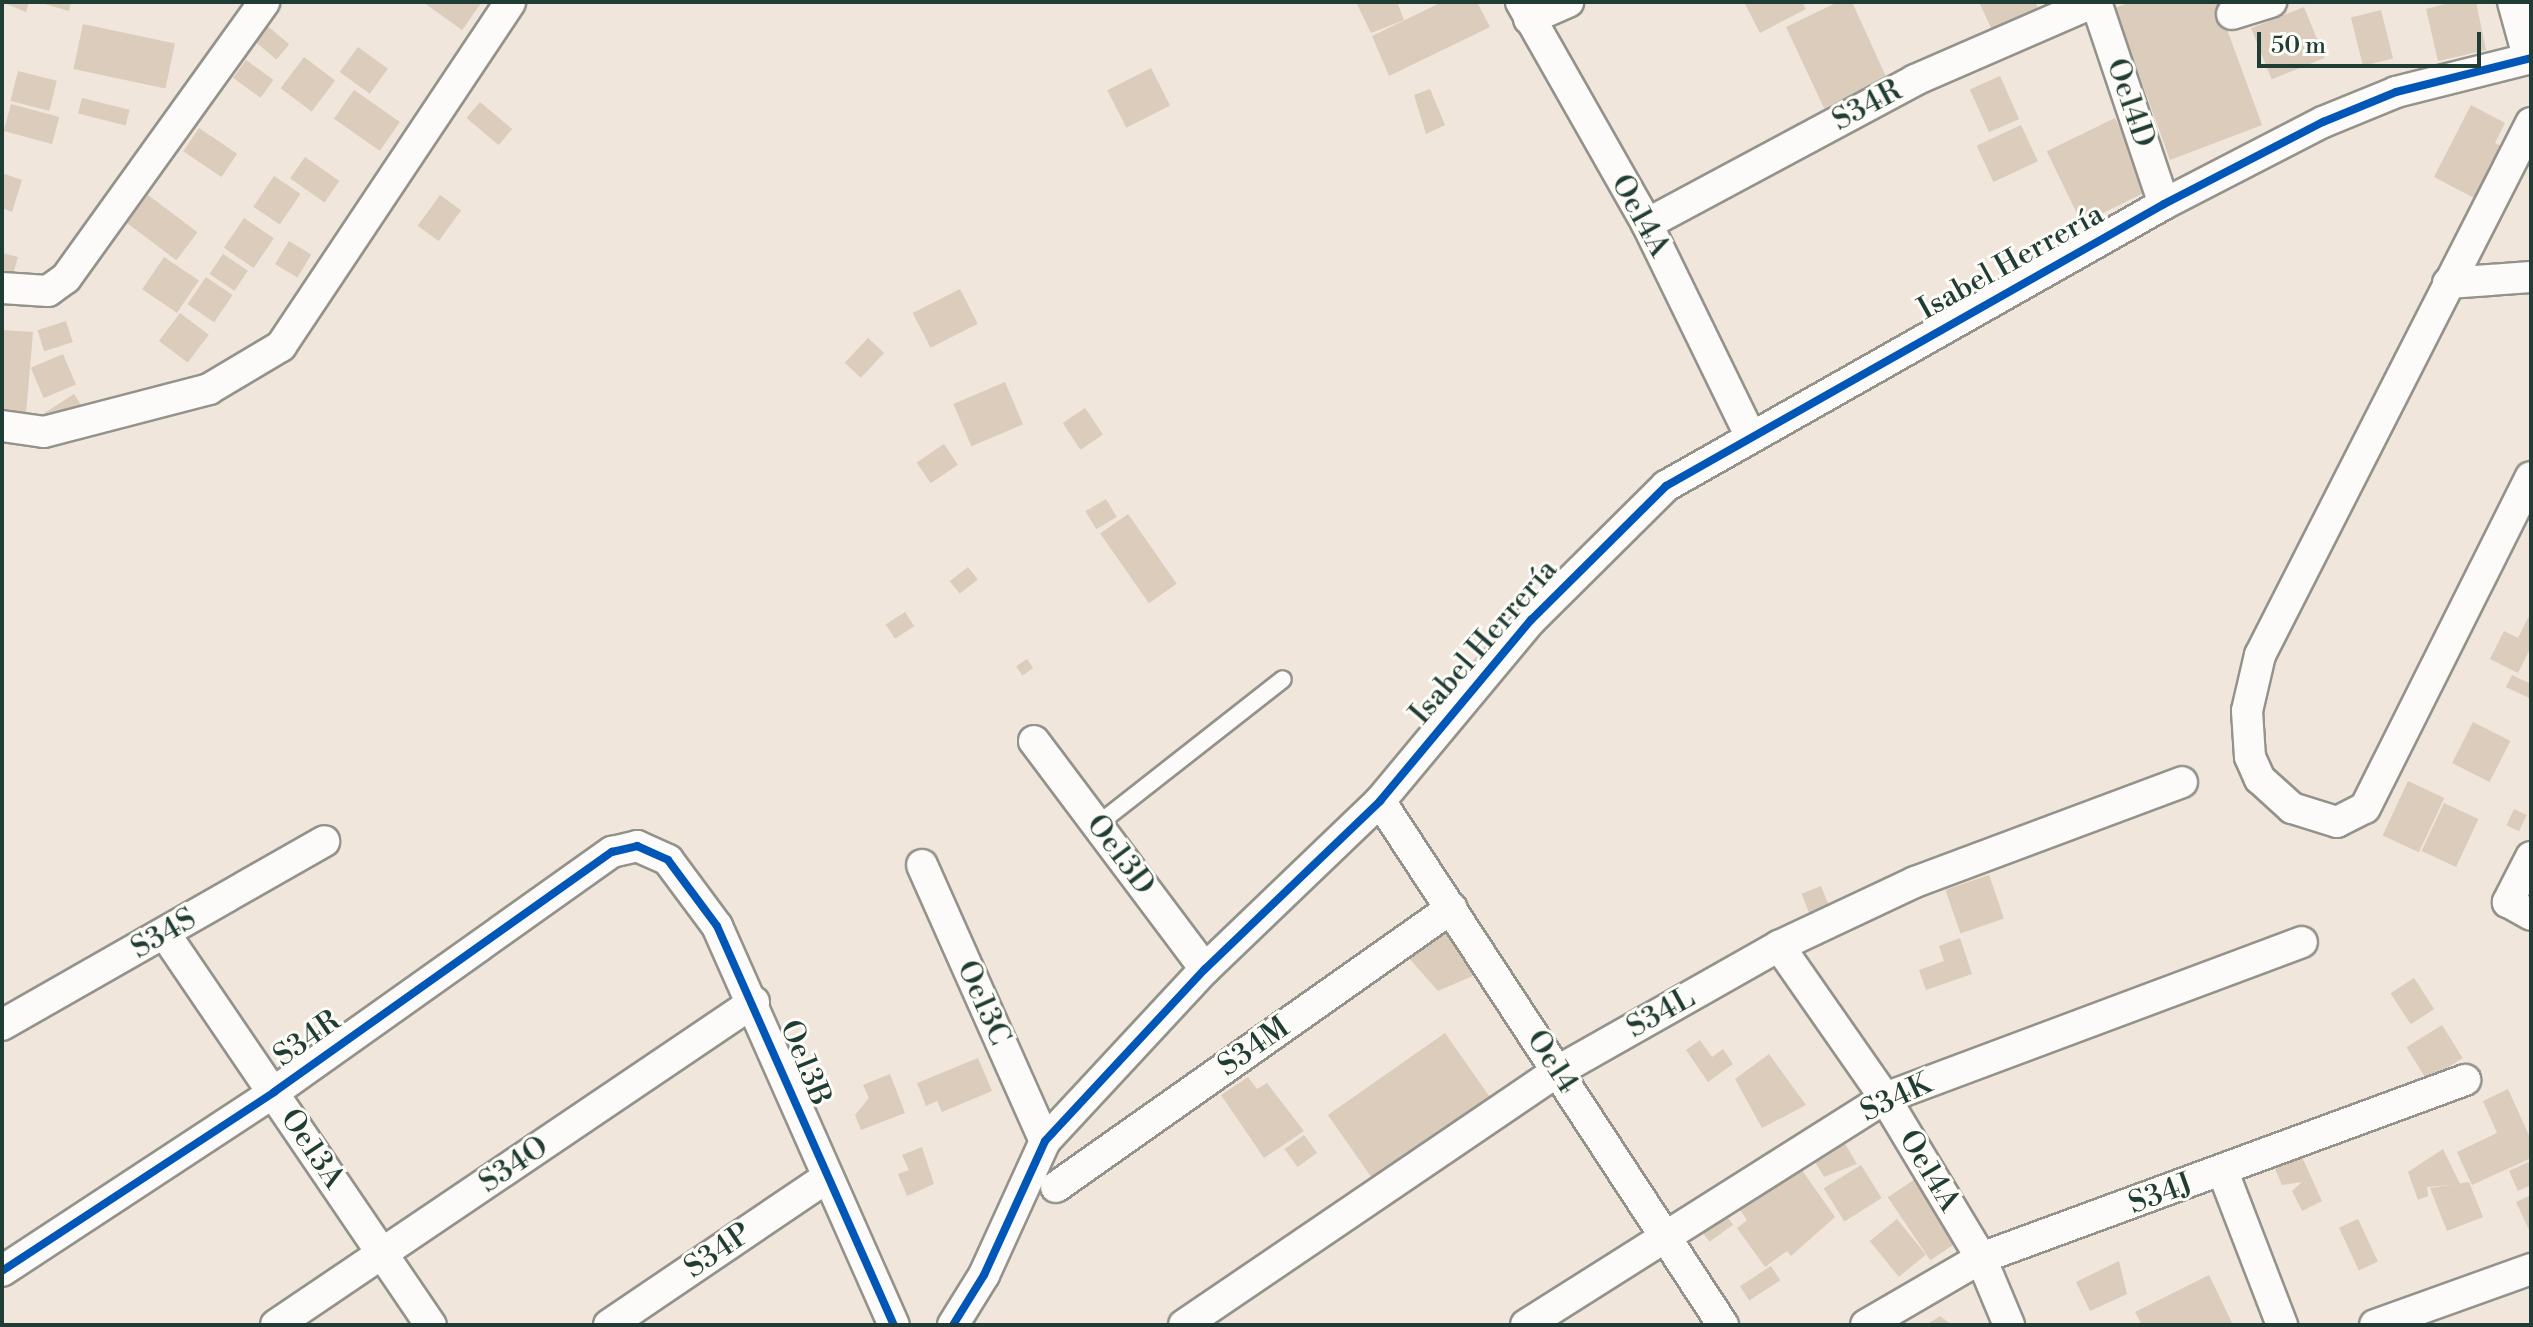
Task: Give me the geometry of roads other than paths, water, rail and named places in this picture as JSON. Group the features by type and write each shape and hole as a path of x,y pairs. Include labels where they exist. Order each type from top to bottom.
{"street":[{"path":"2,288 48,291 66,278 264,2"},
{"path":"2,426 44,432 209,389 281,346 510,2"},
{"path":"1525,10 1568,2"},
{"name":"Oe14D","path":"2095,2 2164,204"},
{"name":"S34R","path":"1647,224 1915,80 2095,2"},
{"path":"2232,14 2271,2"},
{"path":"2513,2 2530,57"},
{"name":"Oe14A","path":"1525,10 1647,224 1750,435"},
{"name":"Isabel Herrería","path":"953,1325 984,1275 1045,1141 1205,969 1380,801 1601,546 1666,486 1750,435 2164,204 2323,122 2396,92 2530,57"},
{"path":"2531,123 2260,655 2246,730 2250,757 2275,795 2312,819 2353,819 2365,808 2531,477"},
{"path":"2448,283 2531,277"},
{"name":"Oe13D","path":"1034,741 1205,969"},
{"name":"S34L","path":"1184,1325 1558,1071 1779,946 1915,882 2182,782"},
{"name":"Oe14","path":"1380,801 1723,1325"},
{"name":"S34S","path":"2,1025 324,841"},
{"name":"S34R","path":"2,1271 274,1092 612,852 637,846"},
{"name":"Oe13B","path":"637,846 668,860 709,915 754,1002 826,1178 894,1325"},
{"path":"2531,857 2508,902 2531,915"},
{"name":"Oe13C","path":"922,865 1045,1141"},
{"name":"S34M","path":"1056,1187 1451,908"},
{"name":"Oe13A","path":"165,934 431,1325"},
{"name":"S34K","path":"1526,1325 1664,1234 1885,1098 2302,942"},
{"name":"Oe14A","path":"1779,946 1885,1098 1981,1258 2009,1325"},
{"name":"S34O","path":"276,1325 754,1002"},
{"name":"S34J","path":"1866,1325 1981,1258 2223,1172 2465,1080"},
{"path":"2223,1172 2282,1325"},
{"name":"S34P","path":"609,1325 826,1178"},
{"path":"2375,1325 2531,1269"}],"lane":[{"path":"1097,825 1283,679"}]}
